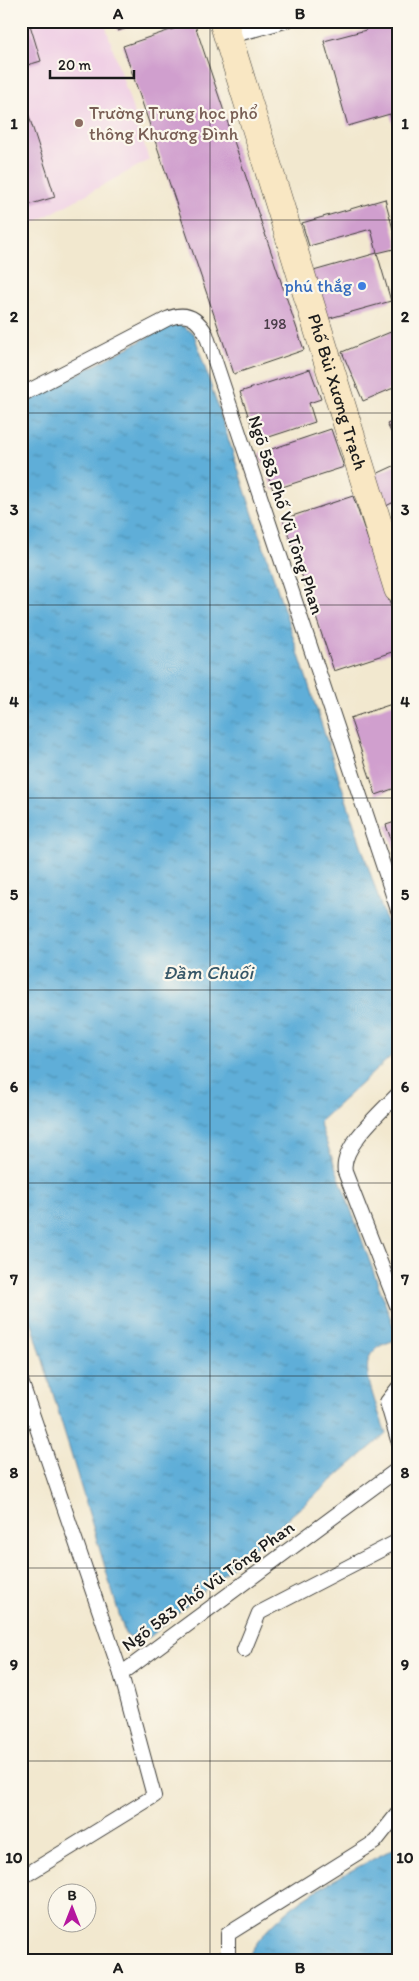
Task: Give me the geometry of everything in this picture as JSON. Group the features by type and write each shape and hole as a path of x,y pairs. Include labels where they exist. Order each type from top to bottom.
{"street":[{"name":"Phố Bùi Xương Trạch","path":"225,29 398,589"}],"lane":[{"path":"225,29 285,21"},
{"name":"Ngõ 583 Phố Vũ Tông Phan","path":"21,396 167,319 184,314 198,321 206,334 398,910"},
{"path":"398,1094 351,1147 346,1156 344,1168 398,1308"},
{"name":"Ngõ 583 Phố Vũ Tông Phan","path":"21,1381 121,1674 398,1468"},
{"path":"398,1388 387,1402 387,1407 398,1440"},
{"path":"244,1650 259,1613 398,1541"},
{"path":"21,1878 154,1796 121,1674"},
{"path":"228,1960 228,1934 375,1842 398,1813"}],"shaded area":[{"name":"Trường Trung học phổ thông Khương Đình","path":"21,21 104,21 149,160 21,230"}],"water":[{"name":"Đầm Chuối","path":"173,324 183,326 194,334 398,958 398,1050 319,1122 398,1339 374,1351 369,1358 368,1365 370,1385 386,1434 150,1637 138,1640 125,1634 21,1287 21,404"},
{"path":"398,1846 398,1960 246,1960 259,1940 293,1906 334,1880"}],"building":[{"path":"21,21 41,21 30,25 41,61 21,67"},
{"path":"115,21 145,21 145,22 118,31"},
{"path":"227,21 274,21 232,35"},
{"path":"364,21 390,21 398,50 398,139 390,114 348,126 324,41 366,30"},
{"path":"194,22 304,350 234,374 123,46"},
{"path":"27,110 55,197 21,207 21,112"},
{"path":"385,199 398,248 377,253 371,229 309,246 302,223"},
{"path":"377,253 391,301 323,320 310,272"},
{"path":"398,329 398,386 363,401 342,352"},
{"path":"310,369 321,399 309,403 315,422 257,441 240,392"},
{"path":"398,419 398,446 387,424"},
{"path":"331,429 344,467 273,490 260,453"},
{"path":"398,464 398,505 396,501 386,506 372,476"},
{"path":"353,496 398,627 398,650 334,671 283,519"},
{"path":"398,519 398,530 393,521"},
{"path":"398,702 398,787 376,795 350,718"},
{"path":"398,821 398,847 394,848 386,825"}],"place":[{"name":"Trường Trung học phổ thông Khương Đình","path":"79,123"},
{"name":"phú thắg","path":"362,286"}]}
